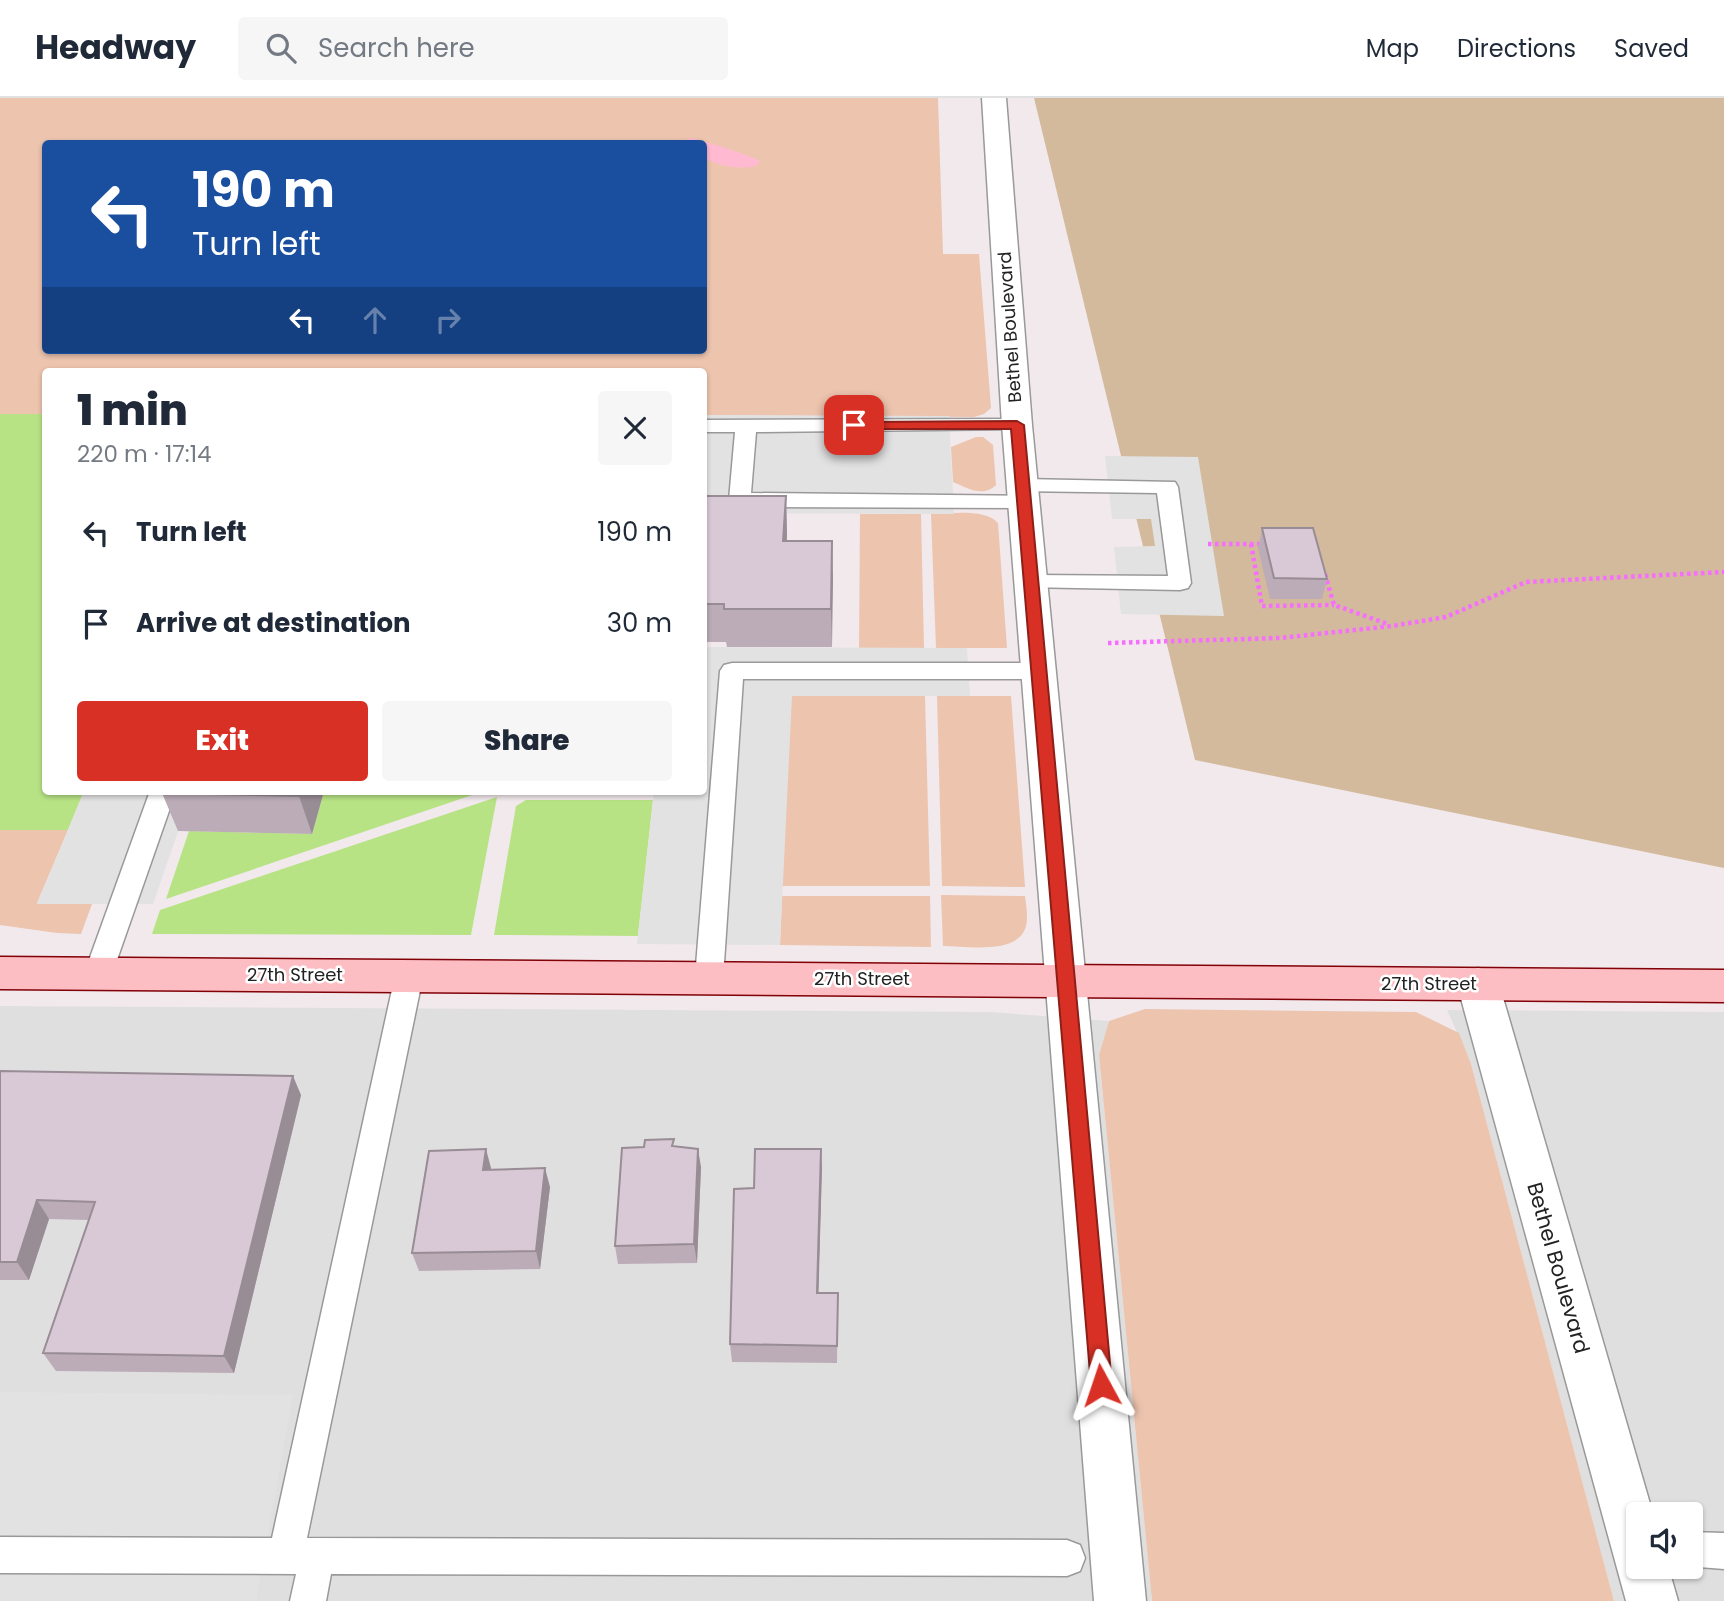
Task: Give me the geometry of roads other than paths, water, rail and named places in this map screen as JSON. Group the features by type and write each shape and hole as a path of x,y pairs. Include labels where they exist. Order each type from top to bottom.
{"street":[{"name":"Bethel Boulevard","path":"994,98 1017,425 1120,1601"},
{"name":"27th Street","path":"0,973 1724,986"},
{"name":"Bethel Boulevard","path":"1479,984 1626,1507"},
{"path":"1646,1579 1652,1601"}],"lane":[{"path":"746,425 740,500 1024,494 1167,487 1180,583 1032,582"},
{"path":"707,426 1017,425"},
{"path":"709,978 732,671 1039,671"},
{"path":"98,974 162,795"},
{"path":"308,1601 302,1556 409,976"},
{"path":"1703,1550 1724,1551"},
{"path":"0,1555 1067,1558"}]}
